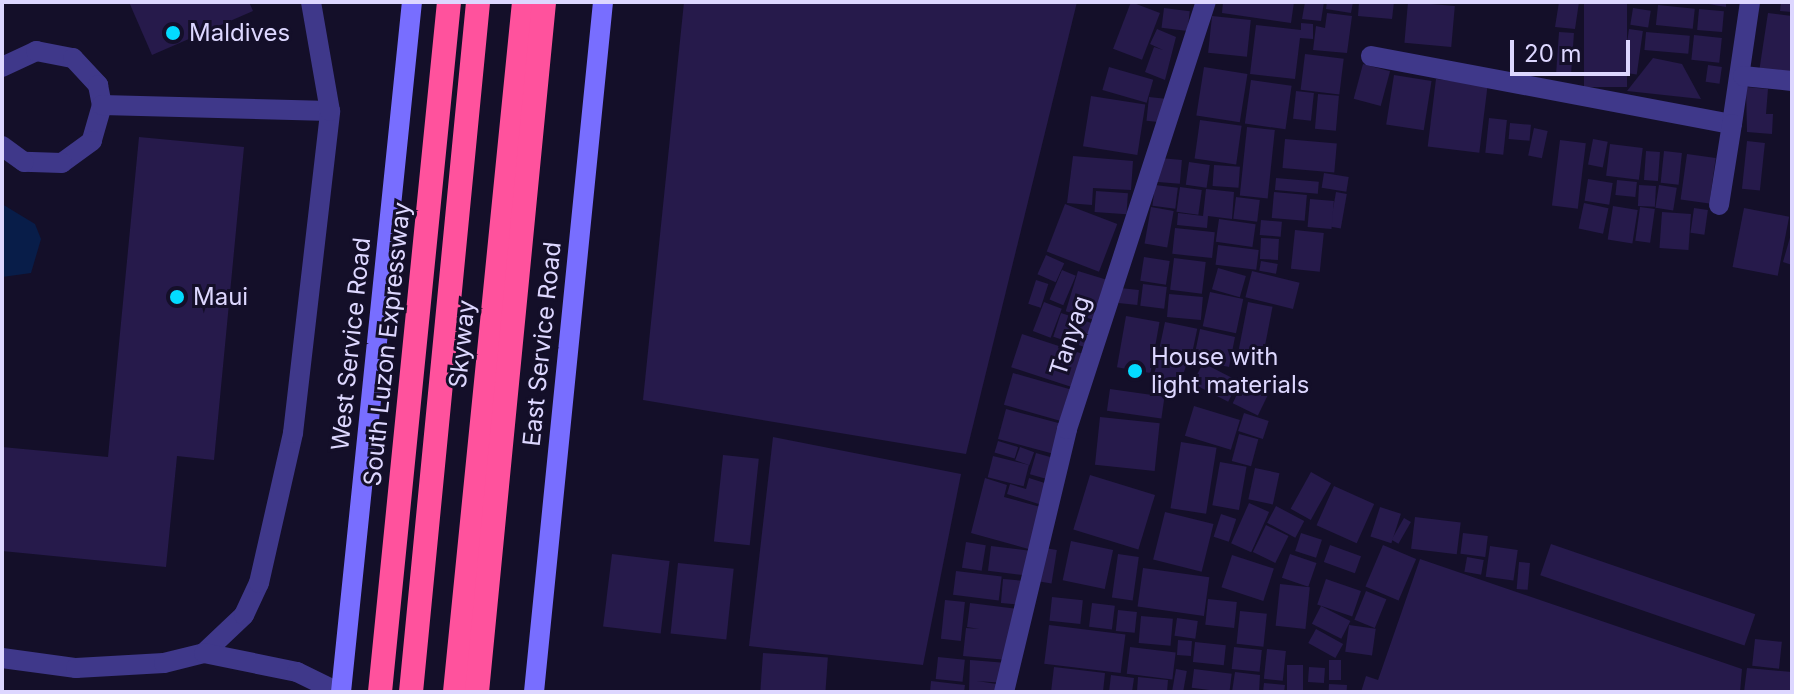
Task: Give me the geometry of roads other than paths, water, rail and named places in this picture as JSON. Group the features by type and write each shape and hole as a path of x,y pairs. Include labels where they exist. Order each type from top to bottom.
{"highway":[{"name":"South Luzon Expressway","path":"380,692 449,2"},
{"name":"Skyway","path":"411,692 478,2"},
{"name":"Skyway","path":"455,692 524,2"},
{"path":"477,692 544,2"}],"main road":[{"name":"West Service Road","path":"340,692 412,2"},
{"name":"East Service Road","path":"534,692 603,2"}],"street":[{"path":"204,653 244,615 259,583 293,433 330,111 311,2"},
{"name":"Tanyag","path":"1004,692 1067,429 1206,2"},
{"path":"1719,205 1743,76 1750,2"},
{"path":"2,67 36,51 73,58 98,85 102,105 92,141 62,163 24,162 2,146"},
{"path":"1371,56 1732,124"},
{"path":"1743,76 1792,81"},
{"path":"102,105 330,111"},
{"path":"2,658 76,668 164,663 204,653 297,672 340,692"}],"water":[{"path":"2,204 35,224 41,239 31,273 2,277"}],"place":[{"name":"Maldives","path":"173,33"},
{"name":"Maui","path":"177,297"},
{"name":"House with light materials","path":"1135,371"}]}
